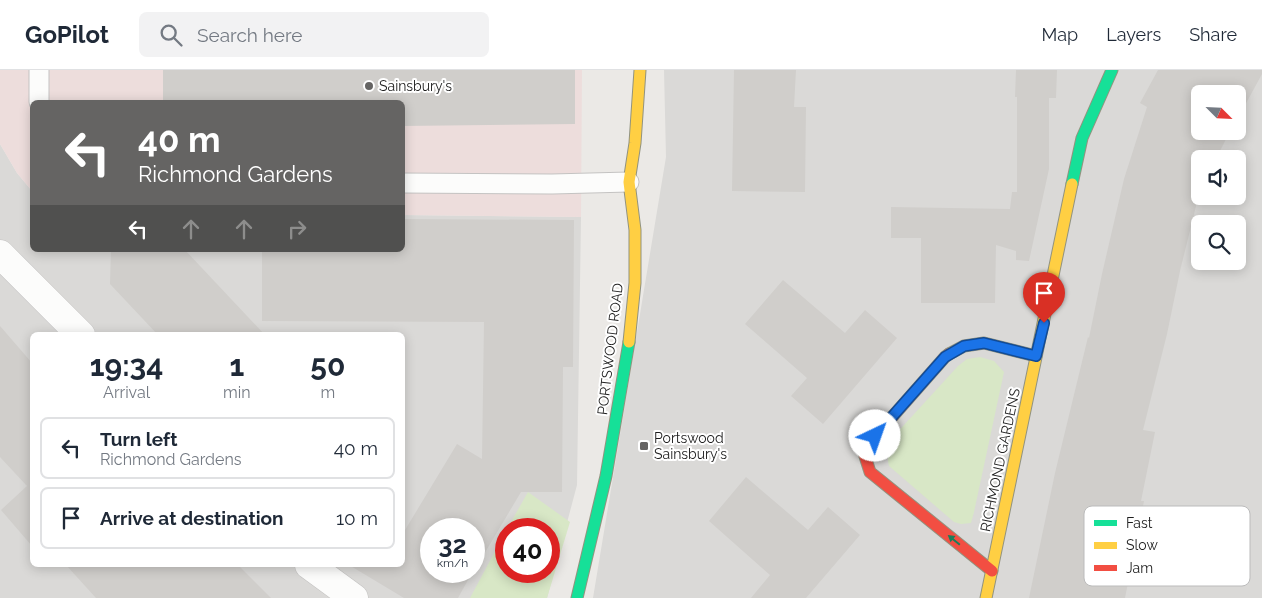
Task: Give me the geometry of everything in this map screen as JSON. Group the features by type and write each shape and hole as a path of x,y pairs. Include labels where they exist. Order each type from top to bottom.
{"street":[{"name":"PORTSWOOD ROAD","path":"577,598 606,476 630,333 635,283 635,230 629,182 635,143 640,70"},
{"name":"RICHMOND GARDENS","path":"986,598 1082,138 1112,70"},
{"path":"0,254 78,332"},
{"path":"992,571 870,472 863,450 945,357 964,346 984,343 1036,356"},
{"path":"312,567 354,598"}],"lane":[{"path":"39,70 39,100"},
{"path":"405,183 552,184 629,182"}],"shaded area":[{"path":"0,70 582,70 581,217 405,215 405,100 30,100 30,189 17,173 0,144"},
{"path":"664,70 1262,70 1262,598 593,598 666,157"},
{"path":"0,144 17,173 30,189 30,252 405,252 405,215 581,217 577,485 560,549 560,518 495,518 495,583 551,583 547,598 0,598"}],"green space":[{"path":"980,357 994,361 1004,372 971,523 961,524 954,522 889,466 888,455 893,437 958,366 967,359"},
{"path":"528,492 570,522 560,555 560,518 513,518"},
{"path":"495,551 495,583 552,583 547,598 470,598 478,583 485,583 485,570"}],"building":[{"name":"Sainsbury's","path":"163,70 575,70 575,124 405,126 405,100 163,100"},
{"path":"734,70 796,70 794,107 806,107 805,192 732,191"},
{"path":"1016,70 1057,70 1056,98 1049,98 1049,169 1029,261 1016,260 1016,251 996,245 995,303 921,303 921,238 891,238 891,207 1010,209 1012,192 1017,192"},
{"path":"1158,70 1262,70 1262,74 1246,103 1246,85 1191,85 1191,140 1226,140 1220,150 1191,150 1191,205 1196,205 1194,215 1191,215 1191,226 1167,334 1143,430 1155,432 1141,501 1144,501 1143,506 1084,506 1084,586 1127,586 1125,598 1029,598 1055,473 1089,338 1124,179 1147,107 1140,103"},
{"path":"405,219 574,220 573,367 563,367 562,492 521,492 506,518 495,518 495,536 485,553 485,518 420,518 420,583 466,583 458,598 404,598 352,567 405,567 405,530 457,444 482,459 484,322 262,321 262,252 405,252"},
{"path":"111,252 187,252 262,332 155,332 110,284"},
{"path":"783,280 845,333 865,310 897,338 823,424 791,396 807,378 745,324"},
{"path":"0,326 30,361 30,544 1,510 27,486 0,457"},
{"path":"746,477 808,530 828,507 860,535 806,598 751,598 770,575 709,521"},
{"path":"68,567 240,567 271,598 96,598"}],"traffic: fast":[{"path":"1072,184 1082,138 1112,70"},
{"path":"577,598 606,476 629,342"}],"traffic: slow":[{"path":"629,342 635,283 635,230 629,182 635,143 640,70"},
{"path":"986,598 1072,184"},
{"path":"949,354 964,346 984,343 1036,356"}],"traffic: jam":[{"path":"949,354 863,450 870,472 992,571"}],"place":[{"name":"Sainsbury's","path":"369,86"},
{"name":"Portswood Sainsbury's","path":"644,446"}],"route":[{"path":"875,436 945,357 964,346 984,343 1036,356 1044,323"}]}
